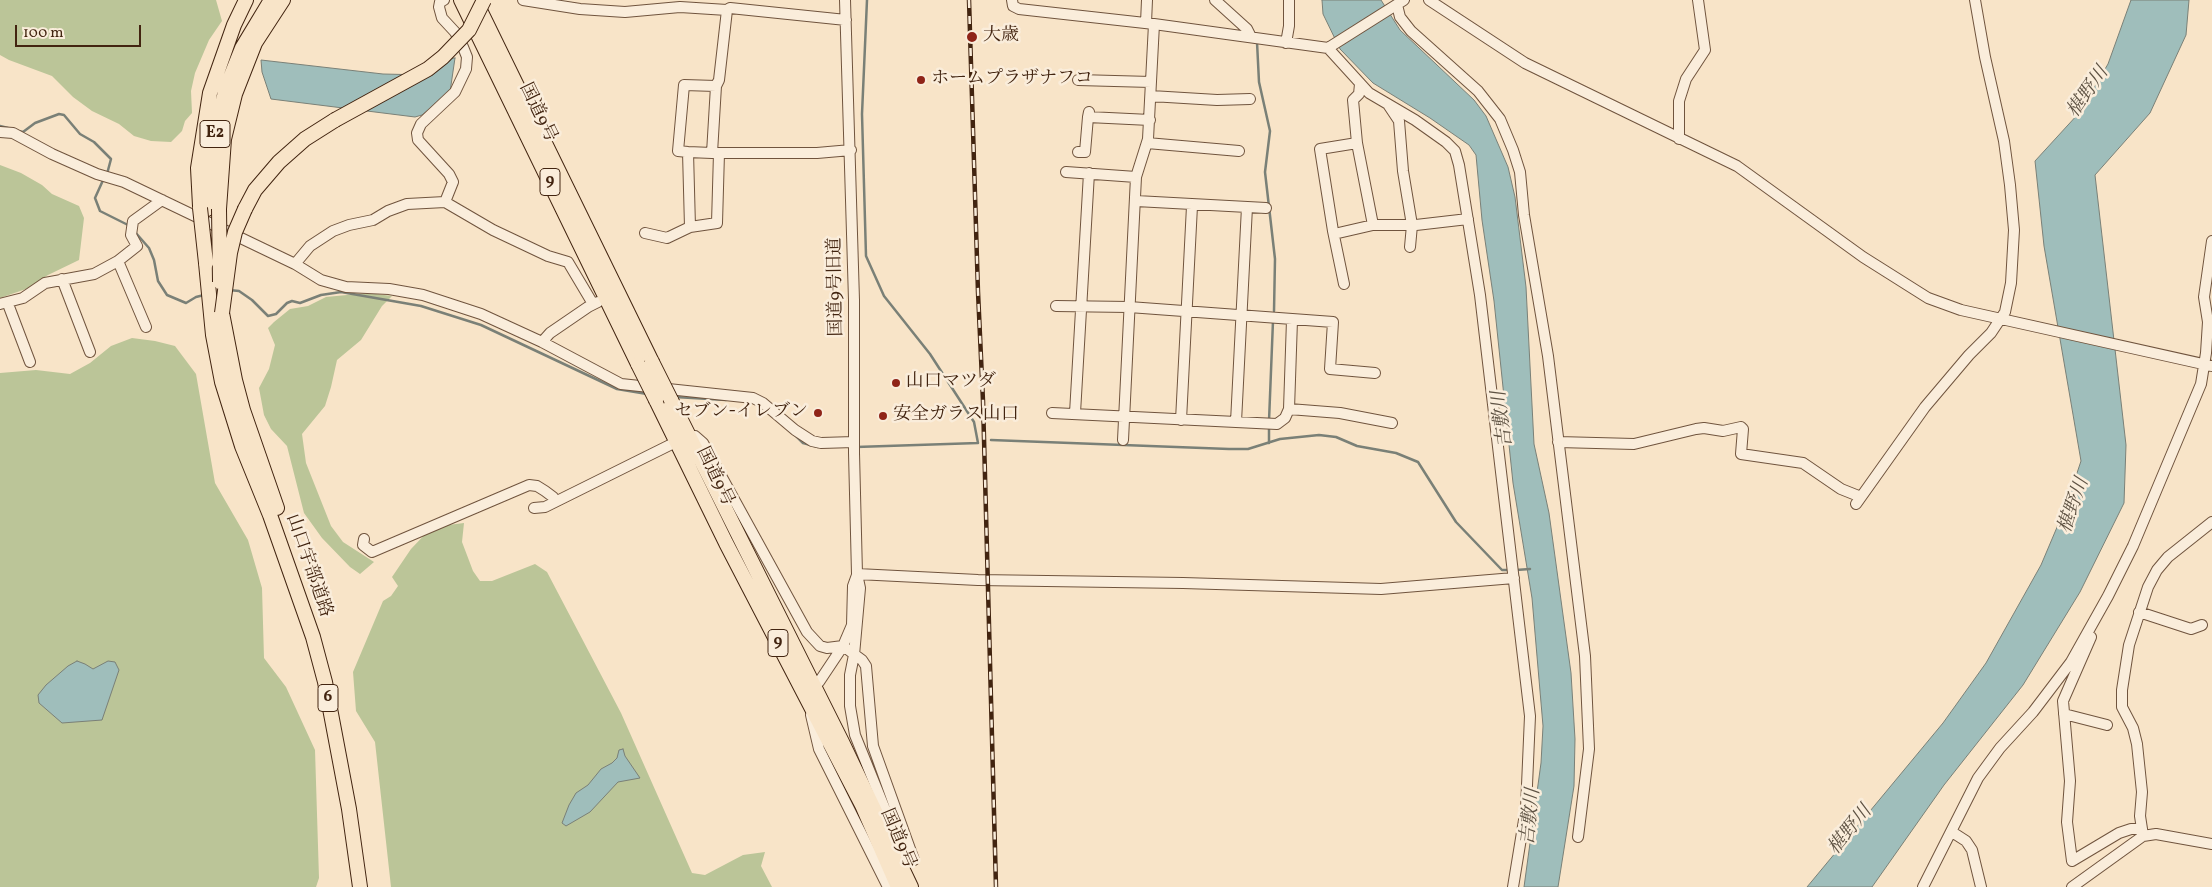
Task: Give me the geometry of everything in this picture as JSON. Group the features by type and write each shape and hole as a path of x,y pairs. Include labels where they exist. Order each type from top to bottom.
{"highway":[{"path":"208,209 198,168 201,141 210,93 234,25 246,0"},
{"name":"E2","path":"206,263 214,138 226,88 241,63 271,0"},
{"name":"E2","path":"252,40 283,0"},
{"name":"国道9号","path":"461,0 606,299 645,363 671,400 682,439 766,621 862,805 898,887"},
{"name":"国道9号","path":"476,0 645,363 656,400 682,439 842,742 908,881"},
{"path":"216,314 235,232 255,190 279,162 305,139 335,120 428,69 443,57 469,30 484,0"},
{"name":"E2","path":"208,209 218,261 216,314"},
{"name":"山口宇部道路","path":"206,263 216,314 243,410 310,604 326,660 352,791 365,887"},
{"name":"山口宇部道路","path":"216,314 217,358 233,419 277,533 313,637 325,682 349,809 360,887"}],"street":[{"path":"444,0 440,2 439,7 442,18 455,32 463,47 467,57 466,69 455,92 421,124 417,133 418,140 453,182 446,202"},
{"name":"国道9号旧道","path":"845,0 851,150 857,574 860,588 849,692 855,735 893,829 908,881"},
{"path":"1012,0 1013,6 1019,9 1150,24 1286,43 1331,46 1400,2"},
{"path":"1123,440 1136,177 1147,143 1150,120 1150,24 1146,0"},
{"path":"1216,0 1247,29 1251,37"},
{"path":"1286,43 1290,26 1288,0"},
{"path":"1429,0 1525,64 1679,140 1737,166 1863,257 1928,298 1945,306 2208,365"},
{"path":"1679,140 1678,101 1686,78 1705,50 1698,0"},
{"path":"1558,442 1634,444 1696,428 1723,431 1741,427 1743,429 1742,454 1803,463 1858,500 1925,407 2006,320 2011,283 2014,230 2004,141 1985,57 1975,0"},
{"path":"530,1 580,9 625,12 680,8 727,10 730,8 846,20"},
{"path":"1400,2 1400,17 1411,31 1478,92 1500,119 1520,172 1524,215 1548,356 1584,656 1589,750 1578,837"},
{"path":"646,233 667,238 690,227 716,222 716,86 720,80 727,10"},
{"path":"1331,46 1369,93 1436,134 1455,151 1459,165 1480,295 1530,716 1526,808 1513,887"},
{"path":"1078,80 1151,82"},
{"path":"1360,84 1359,94 1354,100 1357,143 1373,225"},
{"path":"716,86 684,85 678,151 817,153 851,150"},
{"path":"1150,96 1217,100 1250,99"},
{"path":"1387,104 1399,121 1403,172 1412,225 1410,247"},
{"path":"1085,152 1088,115 1150,120"},
{"path":"0,132 13,134 97,174 124,182 295,264 320,280 346,287 389,289 423,295 481,314 542,342 621,384 753,398 764,403 795,430 812,441 821,443 854,442"},
{"path":"1147,143 1239,151"},
{"path":"1344,284 1320,148 1357,143"},
{"path":"688,152 690,227"},
{"path":"1066,172 1136,177"},
{"path":"1075,413 1088,173"},
{"path":"30,362 4,304 23,298 46,283 94,274 118,261 137,246 132,235 133,222 162,200"},
{"path":"1136,201 1192,206 1266,208"},
{"path":"295,264 310,246 333,231 349,225 374,220 388,211 407,204 446,202 493,230 548,256 568,262 593,304"},
{"path":"1181,420 1192,206"},
{"path":"1236,422 1247,208"},
{"path":"1334,234 1373,225 1412,225 1468,219"},
{"path":"1923,887 1978,778 2000,748 2033,712 2071,662 2133,546 2208,365 2208,322 2204,297 2212,241"},
{"path":"118,261 146,327"},
{"path":"62,279 90,352"},
{"path":"542,342 550,334 593,304 606,299"},
{"path":"1056,306 1129,307 1333,322 1330,369 1375,373"},
{"path":"1052,413 1277,424 1285,418 1289,409 1292,320"},
{"path":"1289,409 1340,413 1392,423"},
{"path":"534,508 545,507 682,439 695,436 703,443 812,640 827,648 843,646 862,660 866,666 874,746 914,860"},
{"path":"364,539 363,545 372,552 529,485 537,486 556,501"},
{"path":"2142,832 2140,816 2142,792 2137,744 2134,728 2122,707 2122,690 2129,645 2148,587 2157,570 2168,557 2212,522"},
{"path":"857,574 978,580 1183,583 1381,589 1514,577"},
{"name":"国道9号旧道","path":"819,682 843,646 852,625 853,586 857,574"},
{"path":"2101,608 2080,663 2065,692 2063,701 2070,781 2067,822 2072,861 2119,833 2131,829 2212,844"},
{"path":"2140,612 2191,629 2202,625"},
{"path":"2064,714 2107,725"},
{"path":"811,715 819,749 888,887"},
{"path":"1952,832 1966,841 1972,850 1981,887"},
{"path":"2072,887 2142,832"}],"green space":[{"path":"0,0 216,0 222,21 209,40 195,73 191,91 192,113 185,121 182,131 171,142 151,141 134,136 119,124 92,111 73,97 52,76 0,55"},
{"path":"0,165 21,173 42,185 52,194 79,206 84,218 79,260 48,275 26,289 0,298"},
{"path":"368,293 392,296 382,306 361,340 337,360 325,406 302,434 306,463 331,526 343,542 374,562 360,574 350,567 322,538 304,513 287,446 271,429 264,415 259,388 269,369 275,345 268,328 274,322 290,309 308,306 326,297"},
{"path":"132,338 175,346 196,374 215,483 248,540 262,588 264,658 286,687 315,750 319,878 316,887 0,887 0,373 36,370 70,374 90,363 111,346"},
{"path":"464,523 462,542 473,571 480,581 492,581 535,564 547,572 621,713 692,873 705,875 743,855 765,852 761,866 772,887 391,887 375,742 356,711 353,672 383,601 391,596 398,586 392,577 411,549 432,527"}],"water":[{"path":"1322,0 1381,0 1400,30 1474,100 1486,116 1508,167 1515,197 1526,287 1534,444 1549,513 1571,673 1575,739 1574,786 1558,887 1524,887 1541,763 1543,726 1532,598 1513,483 1494,301 1482,220 1476,155 1469,145 1430,118 1373,83 1340,49 1323,14"},
{"name":"椹野川","path":"2131,0 2189,0 2186,35 2150,113 2095,175 2126,445 2124,503 2080,592 2023,685 1944,785 1872,887 1807,887 1943,723 1986,663 2041,565 2066,506 2081,461 2044,246 2035,161 2079,113 2108,64"},
{"path":"455,58 450,92 422,115 415,117 271,99 262,72 261,60 383,74 425,75 446,59"},
{"path":"77,661 93,669 108,661 115,662 119,670 102,720 62,723 39,703 38,695 46,685 68,666"},
{"path":"623,749 625,756 640,778 618,782 590,812 566,826 562,823 576,793 588,785 601,769 612,763 617,758 619,750"}],"waterway":[{"path":"856,447 978,443 974,422 930,354 884,296 866,256 862,114 867,0"},
{"path":"1257,42 1259,82 1270,131 1265,172 1275,259 1274,311"},
{"path":"18,131 23,132 35,123 59,114 64,115 80,134 94,142 111,159 107,174"},
{"path":"0,126 8,128"},
{"path":"104,178 95,198 100,211 130,226"},
{"path":"135,232 149,248 154,260 158,281 167,295 186,303 204,295"},
{"path":"229,290 239,291 252,300 268,316 276,314 287,303 292,301 300,303 321,295 341,292 421,306 481,325 617,389 647,394"},
{"path":"1269,421 1273,321"},
{"path":"675,397 726,400"},
{"path":"1269,428 1269,443"},
{"path":"795,435 803,443 818,447"},
{"path":"991,440 1248,449 1280,439 1319,435 1336,437 1357,446 1396,453 1418,462 1456,522 1502,570 1510,570"},
{"path":"1516,570 1530,569"}],"railway":[{"path":"969,0 983,401 996,887"}],"place":[{"name":"大歳","path":"972,37"},
{"name":"ホームプラザナフコ","path":"921,80"},
{"name":"山口マツダ","path":"896,383"},
{"name":"セブン-イレブン","path":"818,413"},
{"name":"安全ガラス山口","path":"883,416"}],"water label":[{"name":"吉敷川","path":"1504,419"},
{"name":"吉敷川","path":"1532,817"}]}
